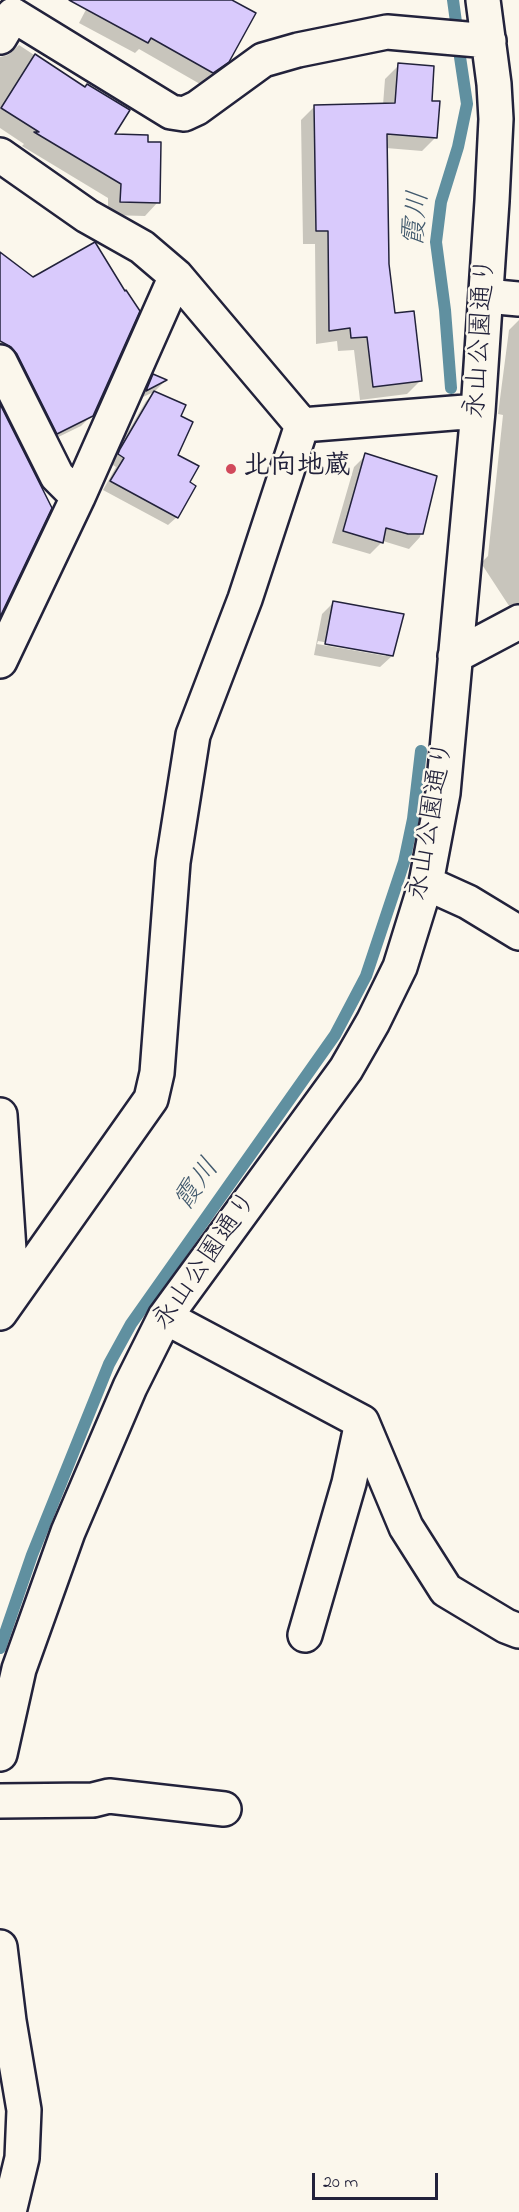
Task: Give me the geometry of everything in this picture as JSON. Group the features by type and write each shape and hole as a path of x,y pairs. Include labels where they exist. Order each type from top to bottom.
{"street":[{"name":"永山公園通り","path":"0,1754 19,1669 68,1532 130,1387 165,1317 346,1069 373,1022 399,967 426,883 443,793 478,411 496,131 507,87 489,40 493,1"},
{"path":"0,37 13,15 171,112 184,114 197,108 263,60 298,50 387,32 489,40"},
{"path":"0,155 87,216 142,246 176,276 302,425"},
{"path":"0,661 78,498 176,276"},
{"path":"486,296 519,298"},
{"path":"0,362 57,476 78,498"},
{"path":"302,425 478,411"},
{"path":"6,1304 151,1099 157,1073 173,862 193,735 245,599 302,425"},
{"path":"455,656 519,622"},
{"path":"426,883 468,902 519,933"},
{"path":"0,1115 6,1304"},
{"path":"165,1317 362,1422 406,1527 446,1590 506,1626 519,1631"},
{"path":"305,1635 349,1483 362,1422"},
{"path":"0,1801 93,1800 109,1796 224,1809"},
{"path":"0,1947 9,2021 24,2110 22,2158 9,2212"}],"building":[{"path":"69,0 232,0 256,13 229,62 213,73 151,38 148,43"},
{"path":"35,54 85,87 87,84 130,110 115,134 148,135 148,142 161,142 160,203 120,202 121,184 34,132 39,132 1,108"},
{"path":"398,63 434,66 432,101 440,101 437,138 387,134 389,264 395,313 414,311 422,381 373,387 367,337 351,338 350,328 329,331 328,231 316,231 314,105 395,103"},
{"path":"95,242 140,311 93,416 57,434 17,354 11,347 0,341 0,252 33,277"},
{"path":"153,374 167,380 146,391"},
{"path":"154,391 186,405 181,416 193,422 178,455 199,466 190,482 196,486 178,518 110,481 124,458 118,454 120,449"},
{"path":"0,404 52,508 0,617"},
{"path":"365,453 437,476 423,534 408,534 386,528 383,543 343,531"},
{"path":"333,601 404,614 393,656 325,644"}],"waterway":[{"name":"霞川","path":"453,0 456,22"},
{"name":"霞川","path":"451,388 445,310 436,242 441,202 458,147 467,104 460,57"},
{"name":"霞川","path":"0,1648 32,1555 109,1364 131,1324 335,1035 366,976 404,862 413,819 421,751"}],"place":[{"name":"北向地蔵","path":"231,469"}]}
